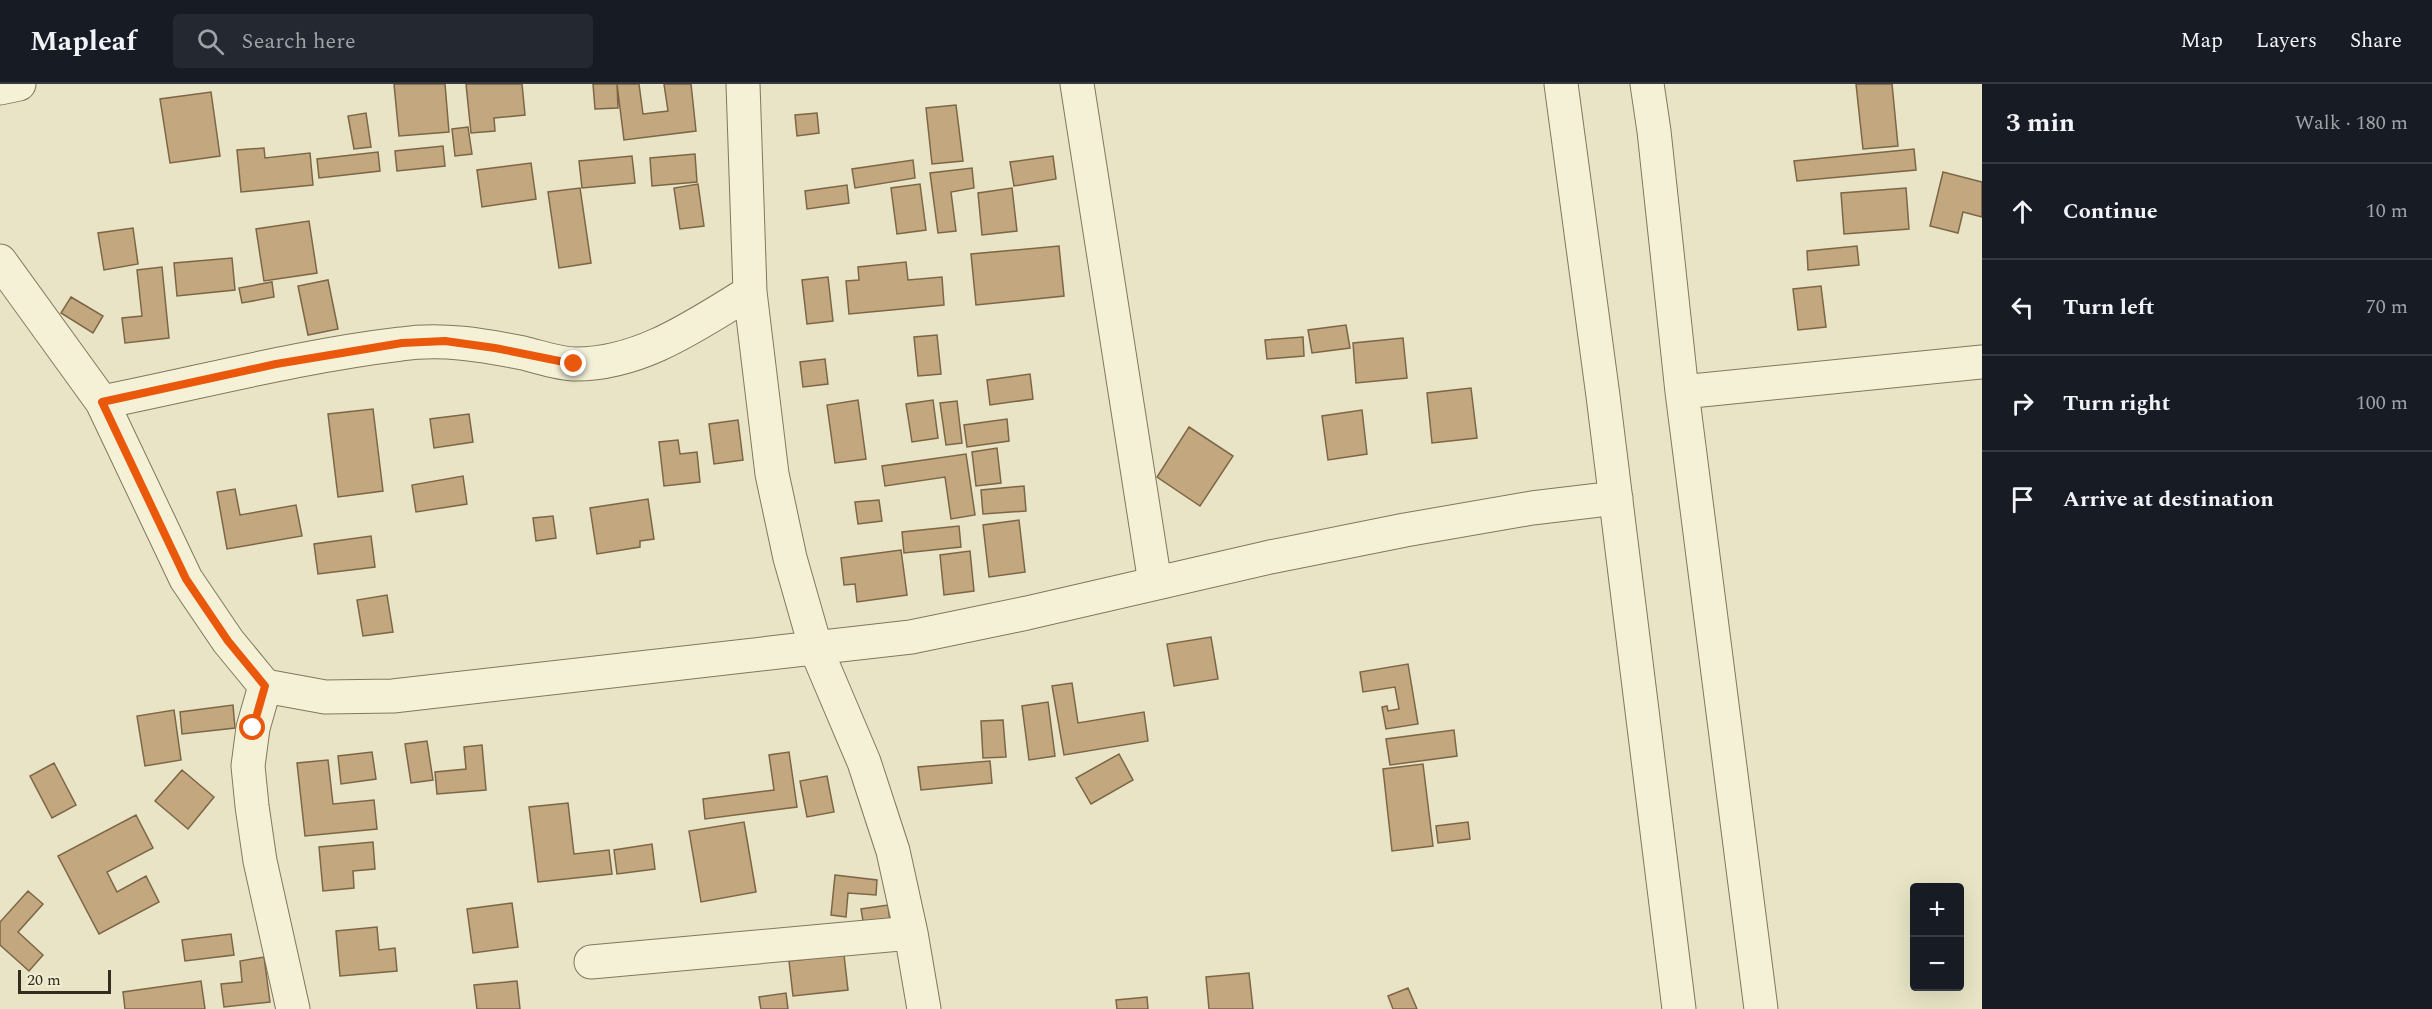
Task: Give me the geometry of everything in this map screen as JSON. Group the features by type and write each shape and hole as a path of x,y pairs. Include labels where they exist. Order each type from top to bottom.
{"street":[{"path":"0,88 19,84"},
{"path":"743,84 750,292 772,474 790,558 816,649 864,762 893,851 911,933 924,1009"},
{"path":"1077,84 1155,583"},
{"path":"1561,84 1616,498 1679,1009"},
{"path":"1647,84 1682,392 1761,1009"},
{"path":"0,261 102,402 186,579 228,641 265,686 325,697 393,696 911,637 1270,557 1405,530 1532,508 1616,498"},
{"path":"102,402 276,364 402,343 455,342 574,364 614,361 647,350 750,292"},
{"path":"1682,392 1982,362"},
{"path":"265,686 253,728 248,766 260,861 293,1009"},
{"path":"591,962 911,933"}],"building":[{"path":"394,84 445,84 449,132 399,136"},
{"path":"466,84 522,84 525,115 494,118 495,131 471,133"},
{"path":"593,84 617,84 618,108 595,109"},
{"path":"617,84 639,84 643,114 668,111 664,84 691,84 696,131 624,140"},
{"path":"1856,84 1892,84 1898,146 1863,149"},
{"path":"211,92 220,156 170,163 160,99"},
{"path":"956,105 963,161 932,164 926,108"},
{"path":"366,113 371,147 354,149 348,116"},
{"path":"817,113 819,133 797,136 795,115"},
{"path":"468,127 472,154 455,156 452,129"},
{"path":"443,146 445,166 397,171 395,151"},
{"path":"264,148 265,158 310,153 313,185 241,192 237,150"},
{"path":"1914,149 1916,170 1797,181 1794,161"},
{"path":"378,152 380,171 319,178 317,159"},
{"path":"695,154 697,182 652,186 650,158"},
{"path":"632,156 635,183 582,188 579,161"},
{"path":"1053,156 1056,179 1014,186 1010,162"},
{"path":"913,160 915,178 855,188 852,169"},
{"path":"531,163 536,199 482,207 477,170"},
{"path":"972,168 974,188 951,192 956,231 938,233 930,173"},
{"path":"1943,172 1982,182 1982,217 1963,212 1958,233 1930,226"},
{"path":"698,184 704,226 680,229 674,188"},
{"path":"920,184 926,230 897,234 891,188"},
{"path":"847,185 849,203 807,209 805,191"},
{"path":"580,188 591,263 559,268 548,192"},
{"path":"1012,188 1017,231 982,235 978,193"},
{"path":"1906,188 1909,229 1844,234 1841,193"},
{"path":"309,221 317,273 264,281 256,229"},
{"path":"133,228 138,264 104,270 98,233"},
{"path":"1059,246 1064,296 976,305 971,254"},
{"path":"1857,246 1859,265 1808,270 1807,251"},
{"path":"232,258 235,290 177,296 174,263"},
{"path":"906,262 908,280 942,277 944,305 849,314 846,281 859,280 858,267"},
{"path":"162,267 169,338 125,343 122,318 142,316 137,270"},
{"path":"828,277 833,321 807,324 802,280"},
{"path":"328,280 338,329 308,335 298,286"},
{"path":"272,282 274,297 242,303 239,288"},
{"path":"1821,286 1826,327 1798,330 1793,289"},
{"path":"71,297 103,316 93,333 61,313"},
{"path":"1346,325 1350,348 1312,353 1308,330"},
{"path":"937,335 941,374 918,376 914,337"},
{"path":"1303,337 1304,356 1267,359 1265,340"},
{"path":"1403,338 1407,378 1356,383 1353,343"},
{"path":"825,359 828,384 803,387 800,362"},
{"path":"1030,374 1033,399 990,405 987,380"},
{"path":"1471,388 1477,438 1432,443 1427,393"},
{"path":"858,400 866,459 835,463 827,405"},
{"path":"933,400 938,438 912,442 906,404"},
{"path":"957,401 962,443 946,445 940,403"},
{"path":"373,409 383,491 338,497 328,414"},
{"path":"1362,410 1367,454 1328,460 1322,416"},
{"path":"469,414 473,442 434,448 430,419"},
{"path":"1007,419 1009,441 967,447 964,425"},
{"path":"738,420 743,460 714,464 709,424"},
{"path":"1189,427 1233,456 1200,506 1157,477"},
{"path":"678,440 680,454 697,452 700,482 664,486 659,442"},
{"path":"997,448 1001,483 976,486 972,452"},
{"path":"966,454 975,515 951,519 945,477 885,486 882,466"},
{"path":"463,476 467,504 416,512 412,485"},
{"path":"1024,486 1026,511 983,514 981,490"},
{"path":"235,489 240,515 296,505 302,536 227,549 217,492"},
{"path":"648,499 654,539 640,541 640,547 597,554 590,508"},
{"path":"879,500 882,521 858,524 855,502"},
{"path":"553,516 556,538 536,541 533,518"},
{"path":"1019,520 1025,572 989,577 983,525"},
{"path":"959,526 961,547 904,553 902,532"},
{"path":"371,536 375,567 318,574 314,544"},
{"path":"901,550 907,595 857,602 855,584 844,585 841,558"},
{"path":"970,551 974,591 944,595 940,555"},
{"path":"387,595 393,632 363,636 357,600"},
{"path":"1211,637 1218,679 1174,686 1167,644"},
{"path":"1408,664 1418,724 1386,729 1382,707 1387,706 1388,711 1399,709 1395,687 1363,692 1360,672"},
{"path":"1072,683 1078,723 1144,712 1148,741 1064,755 1052,686"},
{"path":"1048,702 1055,756 1029,760 1022,706"},
{"path":"233,705 235,728 182,734 180,712"},
{"path":"174,710 181,760 145,766 137,716"},
{"path":"1003,720 1006,757 983,758 981,721"},
{"path":"1454,730 1457,756 1390,765 1386,739"},
{"path":"427,741 433,780 411,783 405,744"},
{"path":"482,745 486,790 437,794 435,772 466,769 464,747"},
{"path":"372,752 376,779 341,784 338,756"},
{"path":"789,752 797,807 705,819 703,799 774,790 769,755"},
{"path":"1119,754 1133,780 1091,804 1076,778"},
{"path":"328,760 333,804 374,800 377,829 305,836 297,763"},
{"path":"990,761 992,783 921,790 918,767"},
{"path":"54,763 76,805 52,818 30,776"},
{"path":"1423,764 1433,846 1392,851 1383,769"},
{"path":"182,770 214,797 188,829 155,801"},
{"path":"827,776 834,812 807,817 800,781"},
{"path":"568,803 574,854 609,850 612,874 538,882 529,807"},
{"path":"136,815 153,848 107,872 117,892 146,876 159,902 99,934 58,856"},
{"path":"744,822 756,892 701,902 689,831"},
{"path":"1468,822 1470,839 1438,843 1436,826"},
{"path":"373,842 375,869 353,871 354,888 323,891 319,847"},
{"path":"652,844 655,869 617,874 614,850"},
{"path":"835,875 877,880 876,895 848,893 846,917 831,915"},
{"path":"28,891 43,904 18,932 43,955 29,971 0,945 0,922"},
{"path":"512,903 518,947 473,953 467,909"},
{"path":"888,905 890,923 864,927 861,909"},
{"path":"377,927 379,950 395,948 397,971 340,976 336,931"},
{"path":"231,934 234,955 185,961 182,940"},
{"path":"844,955 848,990 793,996 789,961"},
{"path":"264,957 270,1002 224,1007 221,984 242,982 240,961"},
{"path":"1249,973 1253,1009 1209,1009 1206,977"},
{"path":"201,981 205,1009 125,1009 123,992"},
{"path":"517,981 520,1009 477,1009 474,985"},
{"path":"1408,988 1417,1009 1393,1009 1388,996"},
{"path":"786,993 788,1009 761,1009 759,997"},
{"path":"1147,997 1148,1009 1117,1009 1116,1000"}],"route":[{"path":"253,728 265,686 228,641 186,579 102,402 276,364 402,343 445,341 495,348 574,364"}]}
